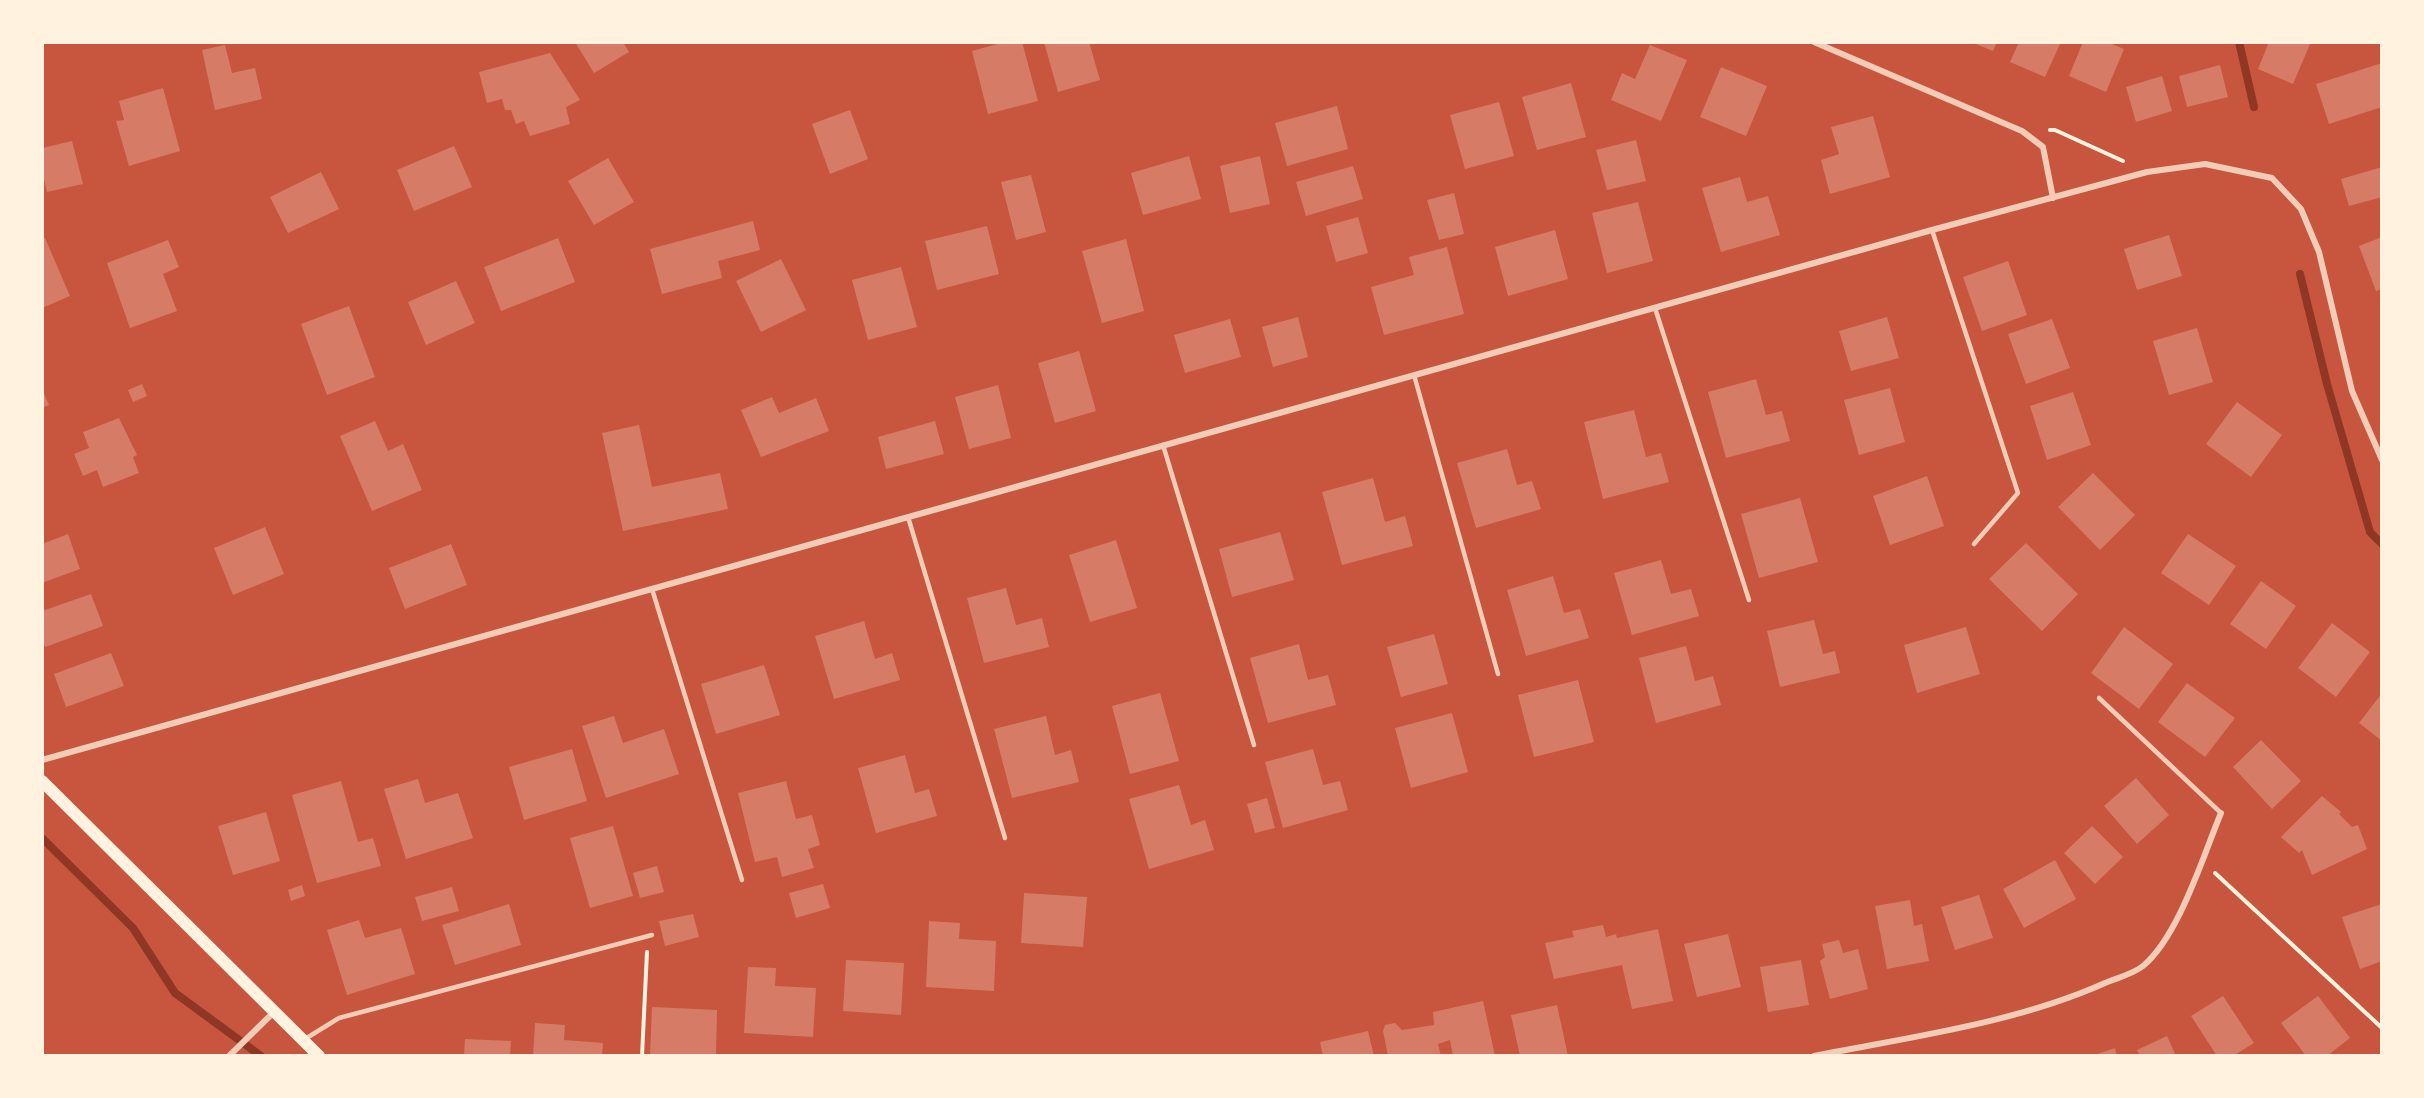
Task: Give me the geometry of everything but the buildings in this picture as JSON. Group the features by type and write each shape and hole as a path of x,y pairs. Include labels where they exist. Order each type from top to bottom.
{"main road":[{"path":"42,781 319,1056"}],"street":[{"path":"1814,42 2022,130 2043,147 2053,198"},
{"path":"42,760 1932,230 2147,172 2205,164 2272,178 2301,209 2319,252 2352,391 2382,460"},
{"path":"1814,1056 2012,1015 2069,999 2142,967 2164,941 2185,902 2221,813"},
{"path":"231,1053 274,1012"}],"lane":[{"path":"1932,230 2018,493 1974,544"},
{"path":"1655,308 1749,600"},
{"path":"1414,375 1498,674"},
{"path":"1163,445 1254,745"},
{"path":"908,517 1005,838"},
{"path":"652,589 742,880"},
{"path":"2099,698 2221,813"},
{"path":"302,1040 339,1018 650,936"}],"path":[{"path":"2022,130 2055,130 2147,172"},
{"path":"2202,860 2382,1028"},
{"path":"642,1056 650,936"}],"waterway":[{"path":"2239,42 2254,107"},
{"path":"2300,274 2327,384 2370,532 2382,544"},
{"path":"42,838 133,928 175,993 261,1056"}]}
